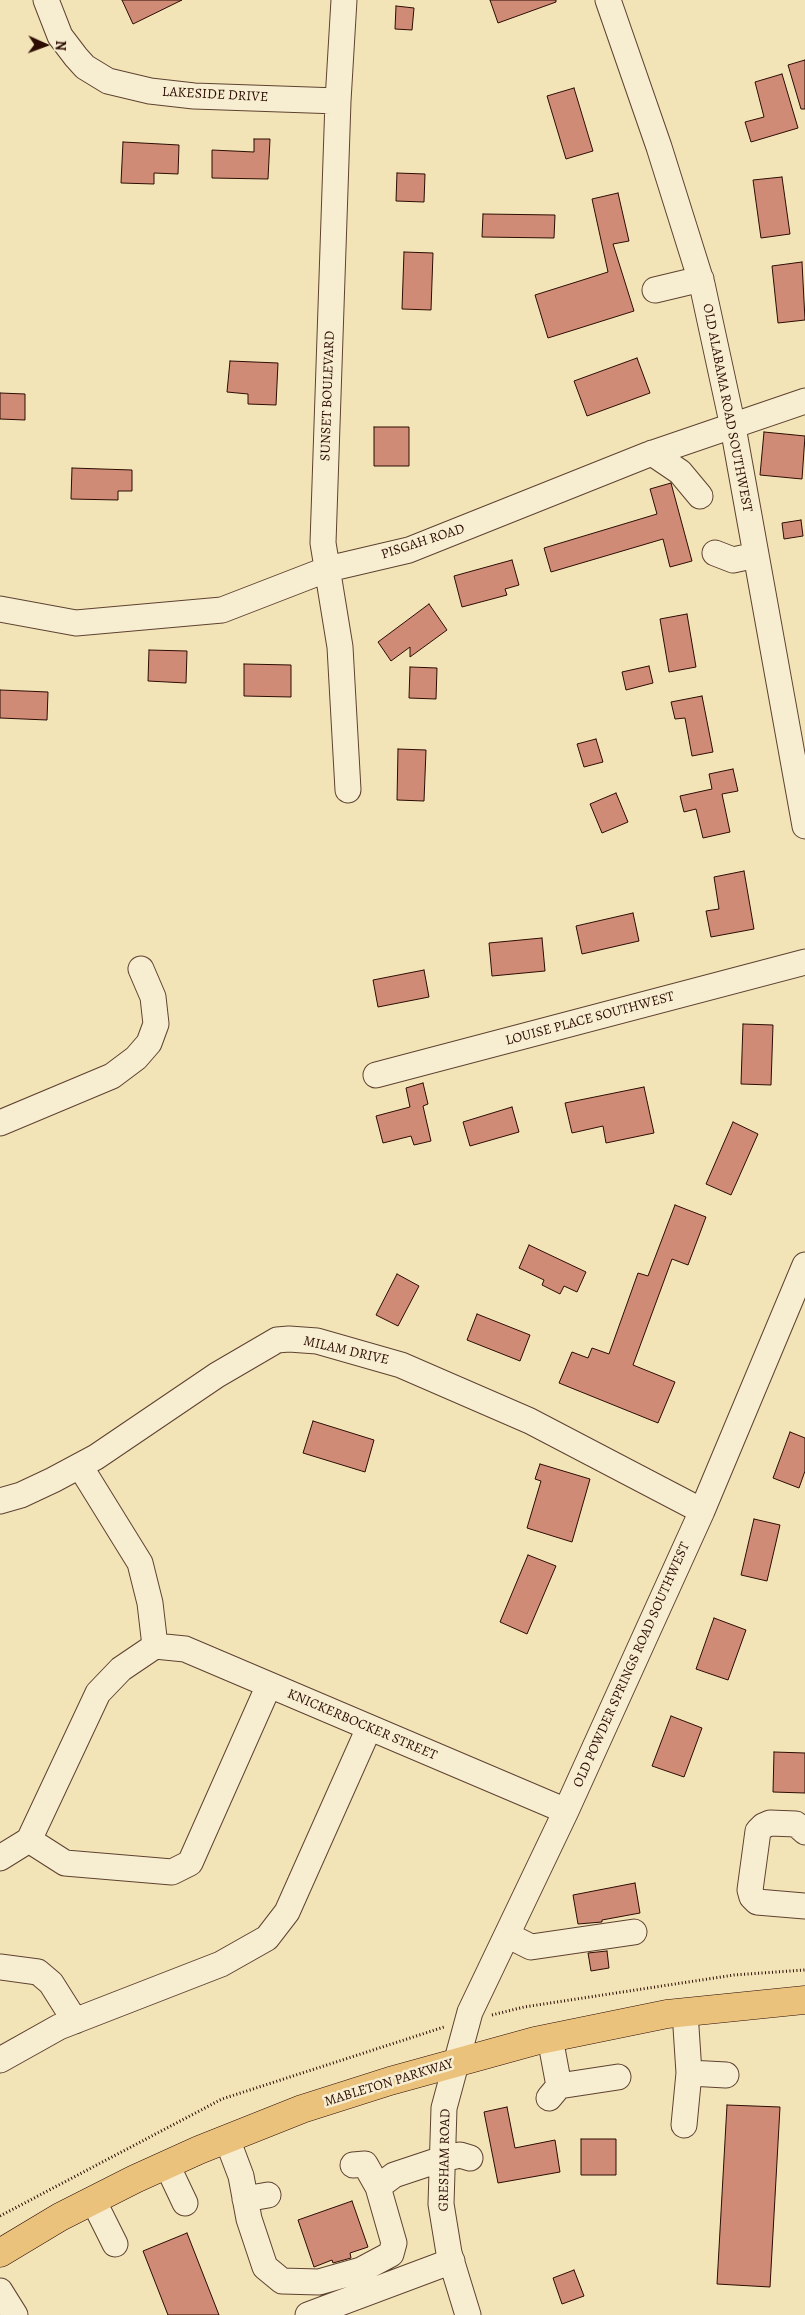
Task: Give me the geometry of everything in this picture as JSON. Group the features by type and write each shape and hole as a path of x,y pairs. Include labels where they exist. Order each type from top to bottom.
{"main road":[{"name":"MABLETON PARKWAY","path":"0,2253 60,2217 167,2164 302,2109 456,2062 550,2038 667,2014 805,2000"}],"street":[{"name":"LAKESIDE DRIVE","path":"46,0 60,36 76,57 85,67 108,81 150,91 194,96 338,100"},
{"name":"SUNSET BOULEVARD","path":"344,0 338,100 323,543 340,647 348,790"},
{"name":"OLD ALABAMA ROAD SOUTHWEST","path":"608,0 659,147 701,279 733,427 758,504 756,555 805,826"},
{"path":"655,290 701,279"},
{"name":"PISGAH ROAD","path":"0,609 76,623 222,610 328,569 409,550 652,453 805,401"},
{"path":"652,453 680,472 700,496"},
{"path":"715,553 733,560 756,555"},
{"name":"LOUISE PLACE SOUTHWEST","path":"376,1075 805,962"},
{"path":"0,1123 112,1076 136,1058 149,1043 156,1024 154,997 141,969"},
{"name":"OLD POWDER SPRINGS ROAD SOUTHWEST","path":"456,2062 470,2012 566,1811 702,1511 805,1265"},
{"name":"MILAM DRIVE","path":"0,1501 20,1495 96,1457 217,1375 277,1340 301,1339 317,1341 402,1365 469,1393 530,1421 702,1511"},
{"path":"0,1858 29,1840 98,1692 121,1669 155,1646 150,1603 140,1563 80,1466"},
{"name":"KNICKERBOCKER STREET","path":"155,1646 184,1649 566,1811"},
{"path":"29,1840 65,1863 172,1872 190,1863 269,1685"},
{"path":"0,2060 59,2027 221,1964 267,1938 287,1912 368,1728"},
{"path":"805,1832 796,1824 770,1823 758,1831 750,1890 752,1897 757,1902 805,1906"},
{"path":"507,1935 531,1947 634,1932"},
{"path":"0,1967 38,1972 51,1983 75,2021"},
{"path":"684,2125 689,2072 685,2012"},
{"path":"550,2038 554,2092 618,2077"},
{"name":"GRESHAM ROAD","path":"456,2062 444,2108 441,2204 452,2261 468,2315"},
{"path":"689,2072 726,2075"},
{"path":"227,2139 241,2176 257,2197 248,2219 265,2267 282,2281 319,2282 361,2270 391,2254 394,2243 378,2188 365,2164 353,2165"},
{"path":"378,2188 394,2174 460,2155 470,2158"},
{"path":"167,2164 186,2203"},
{"path":"93,2200 115,2244"},
{"path":"308,2315 452,2261"},
{"path":"0,2291 15,2315"}],"building":[{"path":"122,0 182,0 133,24"},
{"path":"490,0 556,0 556,2 498,23"},
{"path":"396,6 414,8 412,30 395,29"},
{"path":"805,60 805,109 801,109 788,65"},
{"path":"782,74 798,128 751,142 745,122 764,117 755,82"},
{"path":"574,88 593,151 566,159 547,96"},
{"path":"254,139 270,139 268,179 212,178 212,150 254,152"},
{"path":"123,142 179,145 178,174 154,173 154,184 121,183"},
{"path":"397,173 425,174 424,202 396,201"},
{"path":"782,177 790,234 761,238 753,180"},
{"path":"618,193 629,241 613,244 634,311 548,338 535,295 608,272 592,199"},
{"path":"483,214 555,215 554,238 482,237"},
{"path":"404,252 433,253 431,310 402,309"},
{"path":"802,262 805,320 778,323 772,266"},
{"path":"637,358 650,393 587,416 574,381"},
{"path":"230,361 278,363 276,405 248,404 248,394 227,392"},
{"path":"0,393 25,394 25,420 0,419"},
{"path":"374,427 409,427 409,466 374,466"},
{"path":"764,432 805,436 802,479 760,475"},
{"path":"72,468 132,470 132,491 118,491 118,500 71,499"},
{"path":"671,483 692,561 670,567 663,539 551,572 544,548 657,514 650,489"},
{"path":"801,520 803,536 784,539 782,523"},
{"path":"512,560 519,585 505,589 507,595 462,607 454,576"},
{"path":"429,604 447,630 410,657 410,647 391,661 378,642"},
{"path":"687,614 696,667 669,672 660,619"},
{"path":"149,650 187,651 186,683 148,681"},
{"path":"244,664 291,665 291,697 244,696"},
{"path":"649,666 653,683 626,690 622,672"},
{"path":"410,667 437,668 436,699 409,698"},
{"path":"0,690 48,692 47,720 0,718"},
{"path":"702,696 713,752 692,756 685,718 675,719 671,702"},
{"path":"596,739 603,762 584,767 577,744"},
{"path":"398,749 426,750 424,801 397,800"},
{"path":"733,769 738,791 722,794 730,832 703,838 696,809 684,812 680,796 712,789 709,774"},
{"path":"616,793 628,822 602,833 590,804"},
{"path":"744,871 754,929 711,937 706,911 719,909 714,877"},
{"path":"633,913 639,941 582,954 576,926"},
{"path":"542,938 545,971 492,976 489,943"},
{"path":"424,970 429,997 378,1007 373,980"},
{"path":"743,1024 773,1025 771,1085 741,1084"},
{"path":"423,1083 428,1104 423,1106 431,1141 414,1145 411,1136 383,1143 376,1116 410,1107 406,1088"},
{"path":"644,1087 654,1133 606,1143 603,1126 572,1133 565,1103"},
{"path":"512,1107 519,1132 470,1146 463,1122"},
{"path":"733,1122 758,1134 731,1195 706,1184"},
{"path":"675,1205 706,1217 688,1265 672,1259 633,1365 675,1382 658,1423 559,1383 572,1352 588,1358 592,1348 609,1354 638,1273 648,1276"},
{"path":"529,1245 586,1272 577,1292 564,1286 560,1294 542,1285 544,1280 519,1268"},
{"path":"397,1274 419,1286 398,1326 376,1315"},
{"path":"477,1314 530,1335 520,1361 467,1340"},
{"path":"313,1421 374,1440 365,1472 303,1453"},
{"path":"790,1432 805,1438 805,1471 799,1488 773,1478"},
{"path":"540,1464 590,1479 572,1542 527,1528 541,1481 535,1479"},
{"path":"754,1519 780,1525 767,1581 741,1575"},
{"path":"528,1555 556,1566 527,1634 500,1622"},
{"path":"714,1618 746,1630 728,1680 696,1669"},
{"path":"671,1716 702,1728 684,1777 652,1766"},
{"path":"774,1752 805,1753 805,1793 773,1792"},
{"path":"635,1883 640,1913 602,1920 602,1922 578,1924 573,1895"},
{"path":"607,1951 609,1968 591,1971 588,1953"},
{"path":"727,2105 780,2107 770,2287 717,2284"},
{"path":"507,2107 515,2148 555,2140 560,2172 498,2183 484,2112"},
{"path":"581,2139 616,2139 616,2175 581,2175"},
{"path":"352,2201 368,2247 350,2253 351,2258 333,2263 332,2260 314,2267 298,2220"},
{"path":"187,2233 219,2315 168,2315 143,2251"},
{"path":"574,2270 584,2296 562,2304 553,2278"}]}
